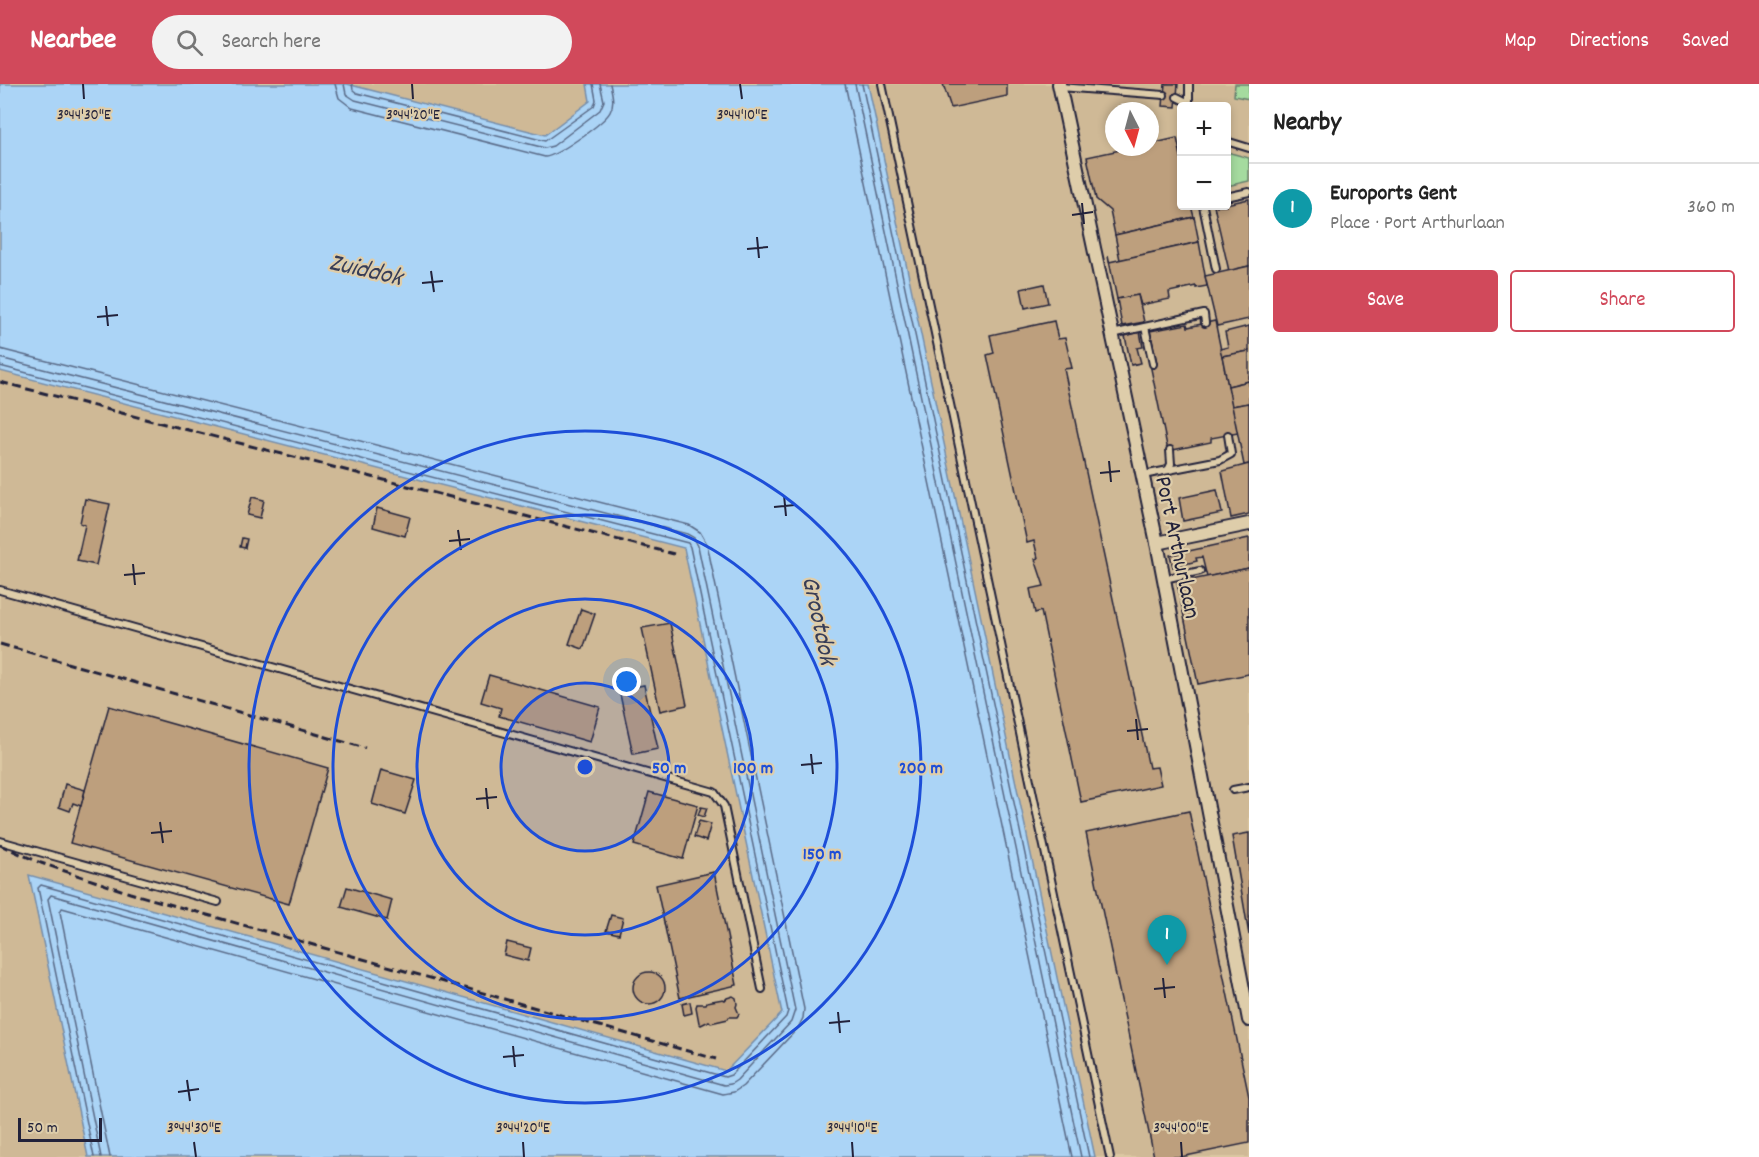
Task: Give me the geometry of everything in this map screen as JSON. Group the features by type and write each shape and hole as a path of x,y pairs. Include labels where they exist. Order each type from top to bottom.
{"street":[{"name":"Port Arthurlaan","path":"1059,85 1157,543 1249,1020"},
{"path":"1157,543 1249,524"}],"lane":[{"path":"882,84 1110,1157"},
{"path":"1189,84 1190,102"},
{"path":"1059,85 1164,95"},
{"path":"1177,97 1185,102"},
{"path":"1231,142 1249,148"},
{"path":"1231,196 1249,192"},
{"path":"1204,210 1216,269"},
{"path":"1112,334 1203,314 1205,323"},
{"path":"1145,327 1153,363"},
{"path":"1142,475 1220,460 1231,454 1228,435"},
{"path":"1168,470 1171,464 1170,450"},
{"path":"1164,579 1200,571"},
{"path":"0,590 714,792 724,806 762,989"},
{"path":"1233,790 1249,787"},
{"path":"0,841 218,902"}],"shaded area":[{"path":"347,84 587,84 590,101 545,135"},
{"path":"868,84 1249,84 1249,1157 1095,1157"},
{"path":"0,371 684,547 782,1013 726,1071 30,875 88,1157 0,1157"}],"green space":[{"path":"1235,84 1249,84 1249,99 1234,96"},
{"path":"1231,153 1249,158 1249,181 1231,185"}],"water":[{"path":"0,84 347,84 545,135 590,101 587,84 868,84 1095,1157 88,1157 29,875 726,1071 782,1013 684,548 0,371"}],"building":[{"path":"943,84 1007,84 1007,96 951,108"},
{"path":"1165,84 1178,84 1176,107 1163,106"},
{"path":"1177,138 1177,210 1192,210 1194,217 1115,235 1110,211 1096,199 1087,157 1105,153 1105,156 1159,156 1159,142"},
{"path":"1249,199 1249,266 1229,271 1215,210 1231,210 1231,203"},
{"path":"1194,217 1199,242 1120,260 1115,235"},
{"path":"1199,242 1207,286 1169,292 1170,299 1141,305 1138,295 1117,299 1109,262"},
{"path":"1249,266 1249,319 1217,326 1205,276"},
{"path":"1044,284 1048,303 1025,308 1021,289"},
{"path":"1138,295 1144,322 1122,326 1117,299"},
{"path":"1054,321 1058,339 1065,338 1072,368 1064,369 1149,768 1157,767 1161,785 1081,802 1041,611 1035,613 1030,589 1044,586 1035,559 1038,558 1034,541 1027,543 987,355 994,353 990,335"},
{"path":"1215,321 1238,433 1211,438 1211,442 1168,451 1150,364 1157,363 1150,331 1187,324 1188,327"},
{"path":"1249,326 1249,351 1222,356 1220,349 1228,347 1225,332"},
{"path":"1140,332 1143,347 1137,348 1141,363 1131,365 1125,336"},
{"path":"1249,351 1249,381 1228,386 1222,356"},
{"path":"1249,381 1249,403 1232,406 1228,386"},
{"path":"1249,403 1249,464 1244,465 1232,406"},
{"path":"1249,464 1249,514 1231,518 1222,471"},
{"path":"1217,490 1222,513 1183,521 1179,498"},
{"path":"252,497 264,500 260,518 247,515"},
{"path":"85,499 110,504 96,565 77,561 85,525 80,523"},
{"path":"377,508 410,517 405,536 373,527"},
{"path":"242,538 247,539 245,548 240,547"},
{"path":"1249,538 1249,568 1207,577 1202,557 1196,558 1197,561 1173,567 1170,555"},
{"path":"1249,568 1249,674 1198,684 1177,583"},
{"path":"581,609 595,614 583,649 569,644"},
{"path":"670,623 687,705 660,711 642,628"},
{"path":"489,675 600,707 590,742 499,716 501,708 481,702"},
{"path":"644,685 658,749 633,754 619,690"},
{"path":"109,706 328,768 289,904 70,843"},
{"path":"381,770 416,780 405,814 372,804"},
{"path":"65,784 85,790 81,806 73,803 70,811 59,807"},
{"path":"649,792 698,805 683,859 634,845"},
{"path":"701,807 707,808 704,817 698,815"},
{"path":"1189,811 1249,1097 1249,1143 1181,1157 1154,1157 1086,833"},
{"path":"699,821 711,824 706,841 694,837"},
{"path":"1249,833 1249,935 1232,836"},
{"path":"714,872 737,985 680,998 656,885"},
{"path":"347,887 392,900 387,920 341,907"},
{"path":"611,915 623,918 619,934 606,931"},
{"path":"507,942 531,948 528,961 504,955"},
{"path":"649,972 660,977 665,988 660,999 649,1004 638,999 633,988 638,977"},
{"path":"733,996 736,998 739,1014 737,1017 711,1023 709,1021 701,1025 699,1023 697,1004 725,1000"},
{"path":"690,1002 692,1013 684,1015 682,1004"}],"railway":[{"path":"0,382 674,554"},
{"path":"0,644 365,748"},
{"path":"0,845 41,863 130,893 716,1059"}],"place":[{"name":"Euroports Gent","path":"1167,965"}],"water label":[{"name":"Zuiddok","path":"366,268"},
{"name":"Grootdok","path":"821,620"}]}
